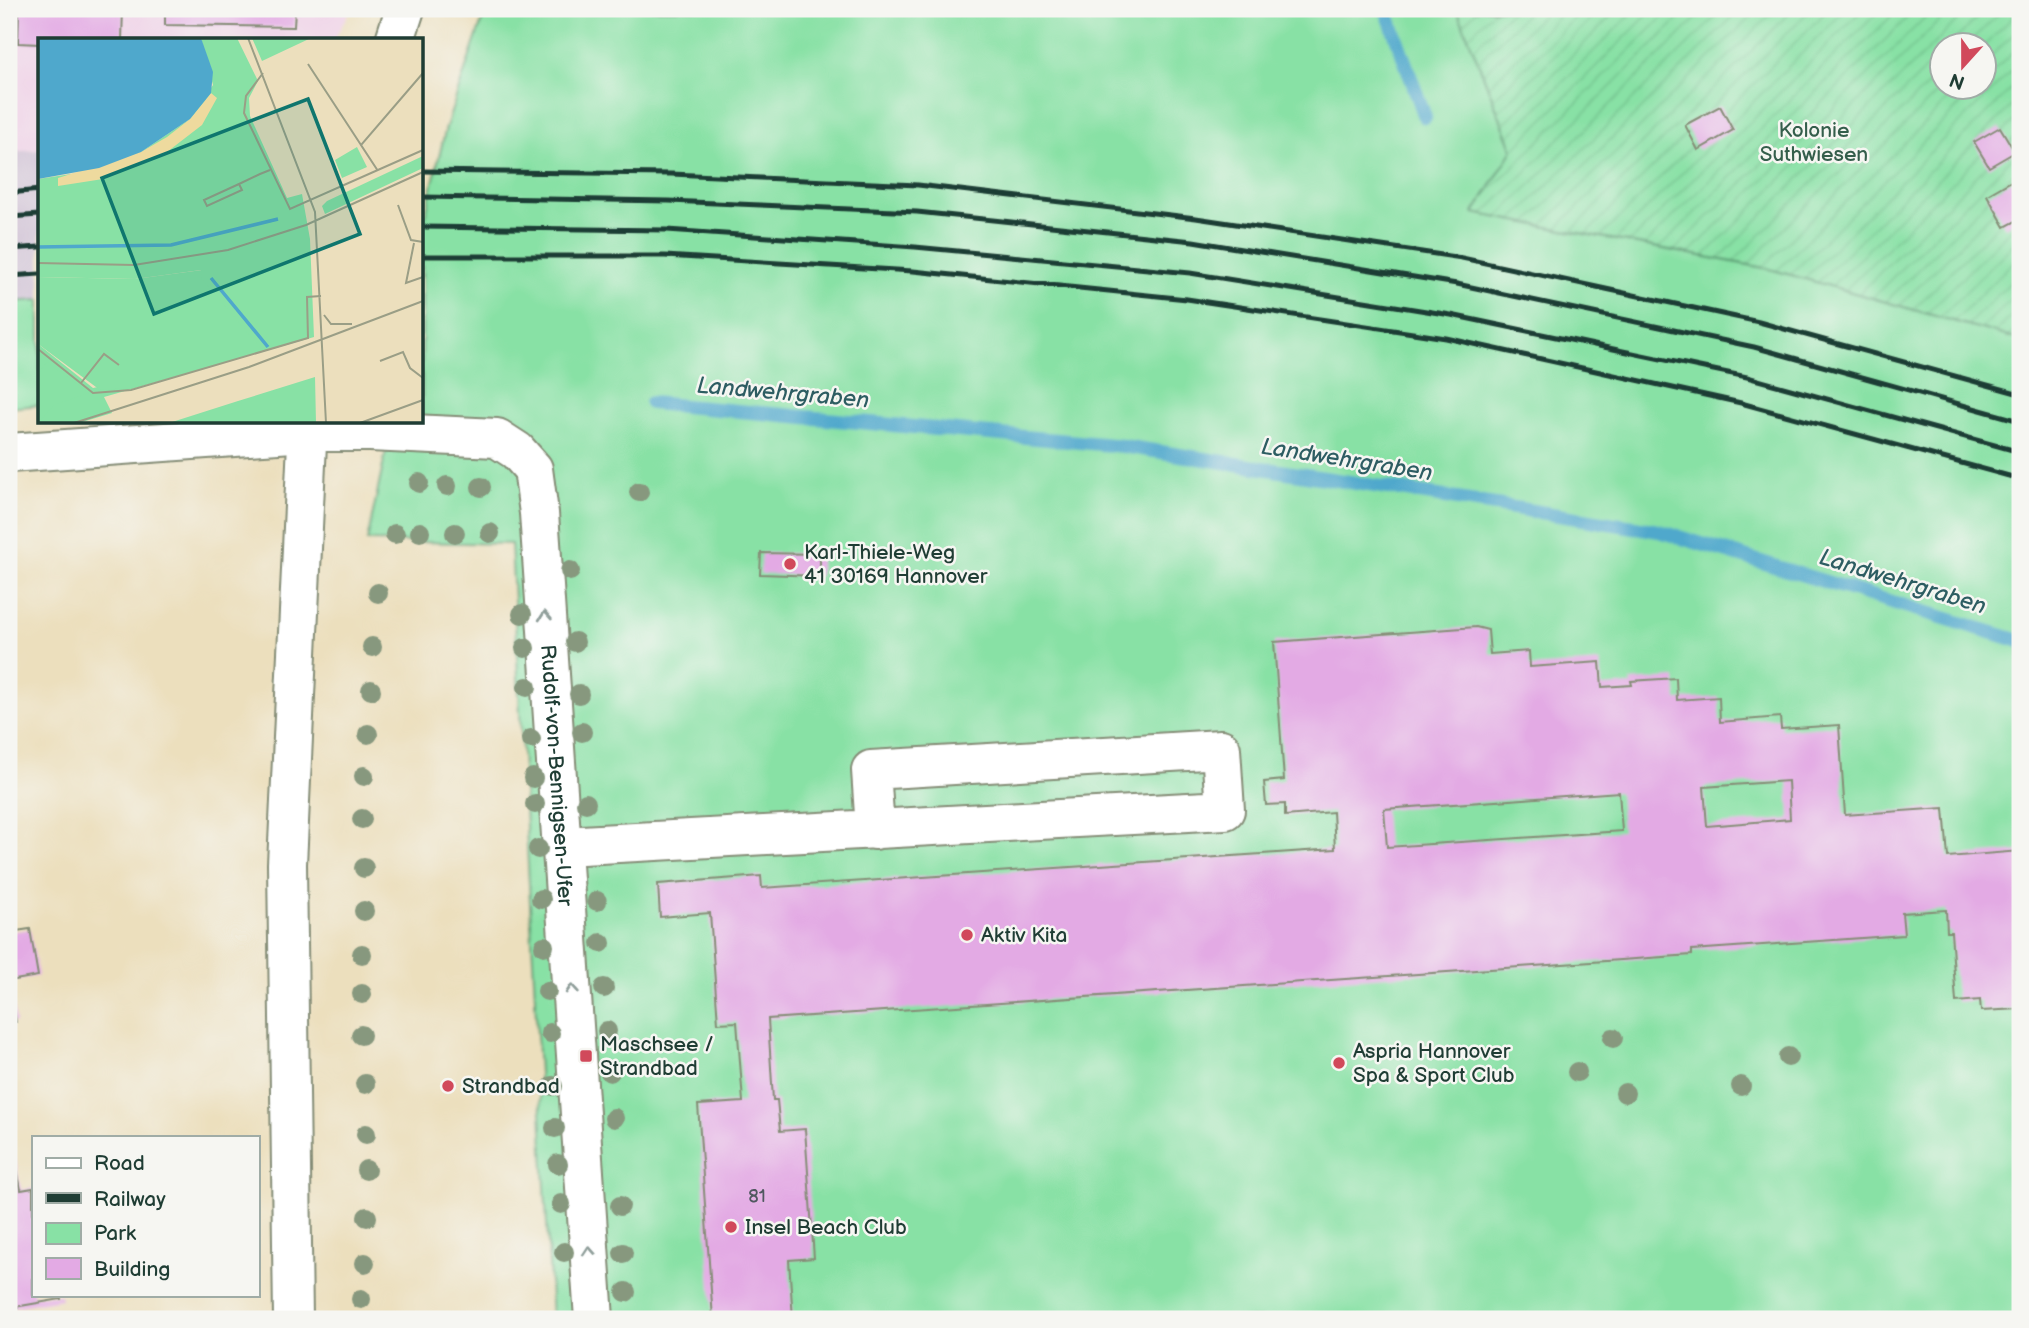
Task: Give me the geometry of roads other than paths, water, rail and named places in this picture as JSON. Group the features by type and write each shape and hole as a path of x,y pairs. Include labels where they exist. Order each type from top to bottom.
{"street":[{"path":"396,38 405,9"},
{"path":"293,1319 287,864 308,427"},
{"name":"Rudolf-von-Bennigsen-Ufer","path":"9,453 308,427 497,438 516,451 533,469 539,513 563,846 594,1319"},
{"path":"563,846 874,830 1225,810 1221,749 871,770 874,830"}],"waterway":[{"path":"1386,9 1425,117"},
{"name":"Landwehrgraben","path":"651,403 1123,446 1659,531 2020,641"}],"railway":[{"path":"424,171 671,174 918,185 1196,218 1462,258 1759,322 2020,394"},
{"path":"9,193 38,190"},
{"path":"424,197 669,201 917,212 1193,241 1457,284 1754,347 2020,421"},
{"path":"9,217 38,215"},
{"path":"424,227 667,230 915,247 1190,273 1451,315 1747,377 2020,452"},
{"path":"9,249 38,247"},
{"path":"424,256 665,256 913,271 1187,299 1446,338 1741,403 2020,479"},
{"path":"9,276 38,274"}],"place":[{"name":"Karl-Thiele-Weg 41 30169 Hannover","path":"790,564"},
{"name":"Aktiv Kita","path":"967,935"},
{"name":"Maschsee / Strandbad","path":"586,1056"},
{"name":"Aspria Hannover Spa & Sport Club","path":"1339,1063"},
{"name":"Strandbad","path":"448,1086"},
{"name":"Insel Beach Club","path":"731,1227"}],"park label":[{"name":"Kolonie Suthwiesen","path":"1814,142"}]}
